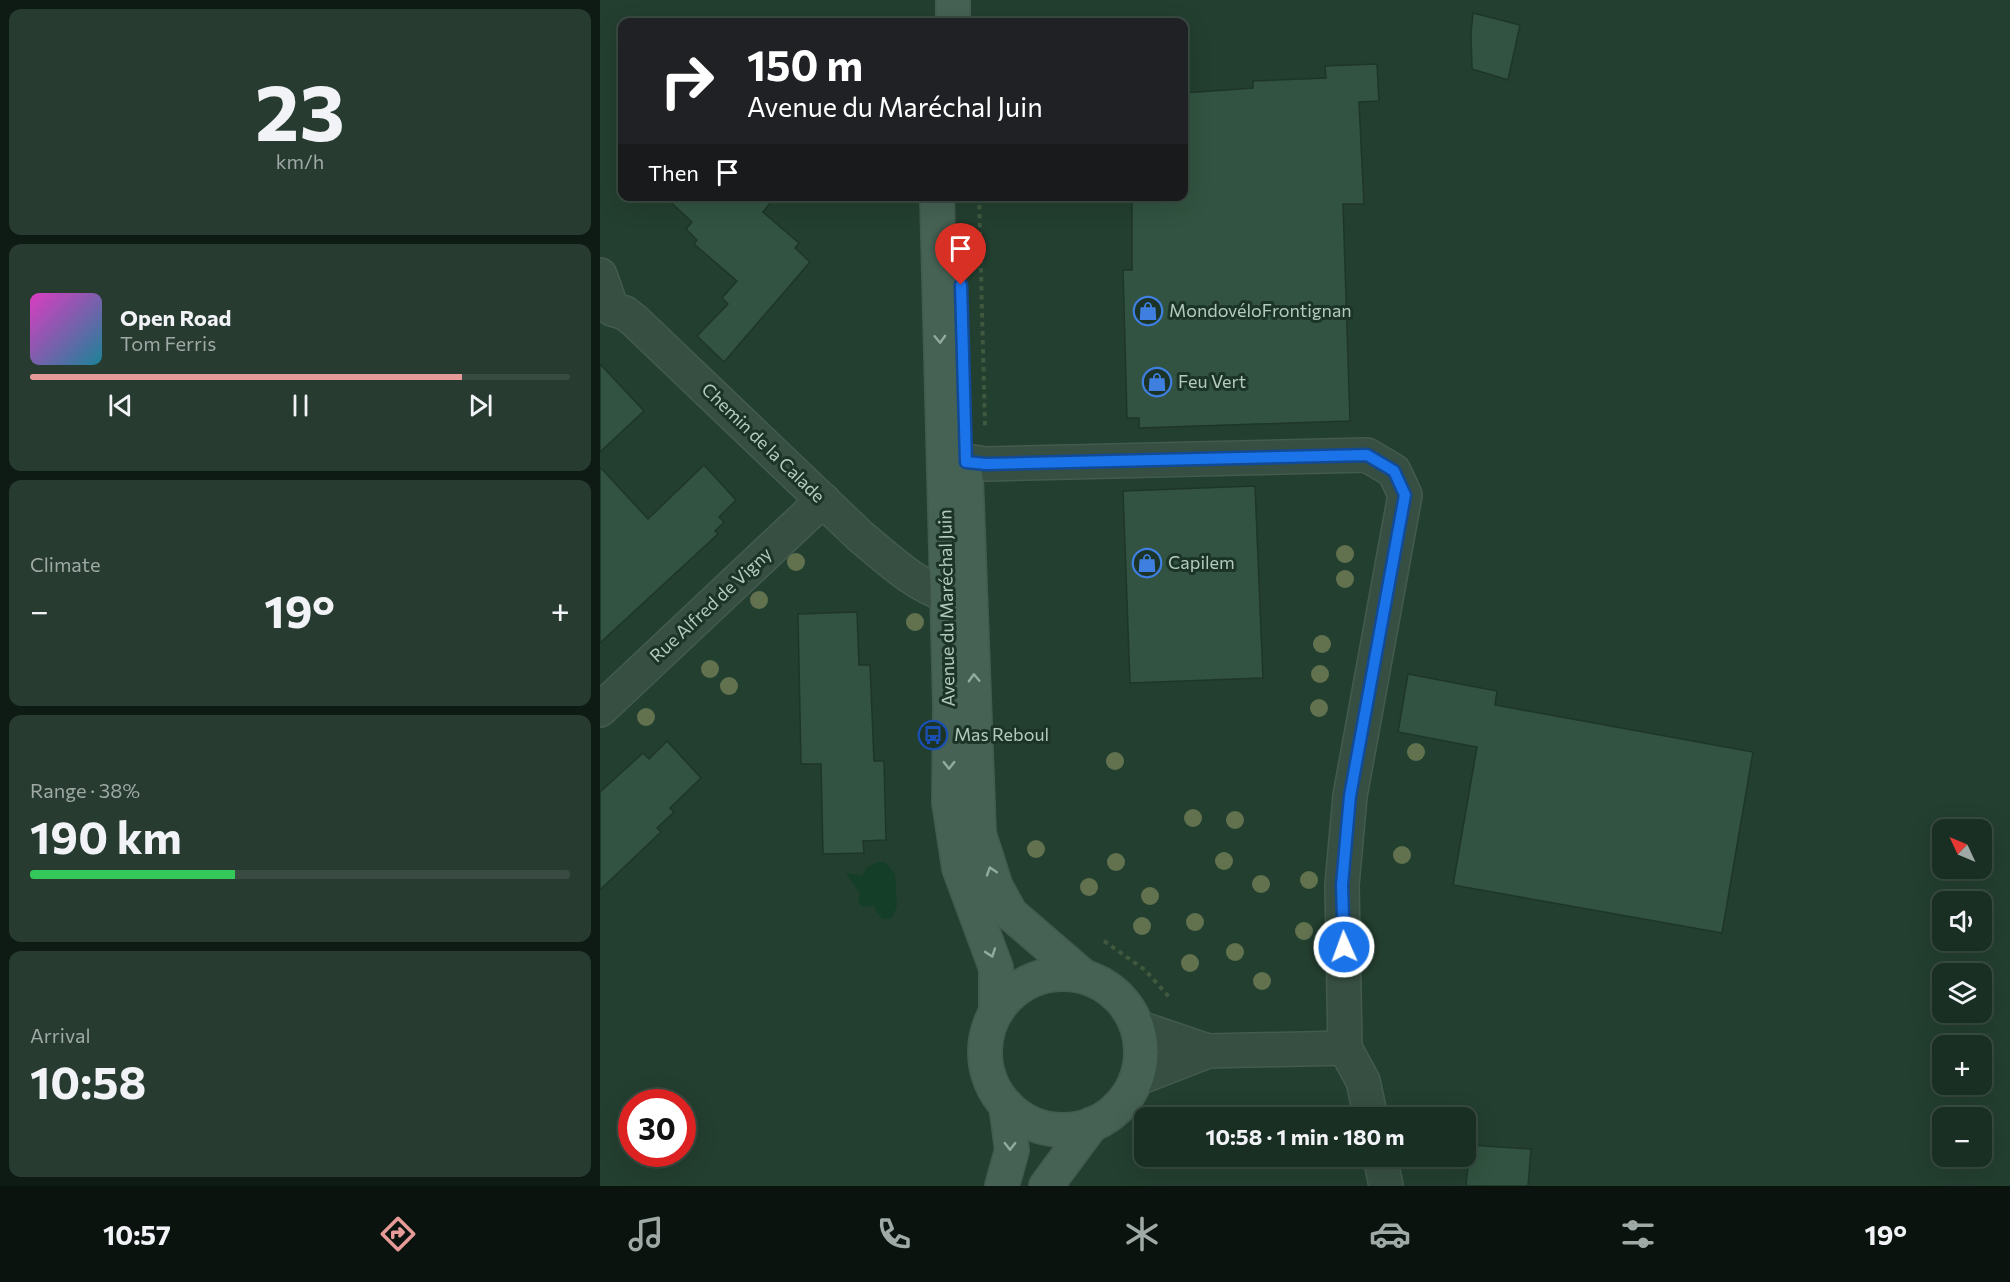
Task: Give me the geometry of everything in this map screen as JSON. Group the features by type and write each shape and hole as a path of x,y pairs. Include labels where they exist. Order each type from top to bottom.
{"main road":[{"path":"931,0 932,18"},
{"path":"953,0 953,18"},
{"name":"Avenue du Maréchal Juin","path":"937,201 947,595 949,802 959,868 996,968 996,1012"},
{"name":"Avenue du Maréchal Juin","path":"958,201 976,463 979,834 996,886 1011,914 1083,976"},
{"path":"1057,973 1083,976 1106,986 1125,1004 1137,1027 1141,1053 1136,1079 1126,1098 1110,1114 1092,1124 1069,1129 1046,1128 1024,1119 1006,1105 992,1084 985,1060 986,1035 996,1012 1011,993 1033,979 1057,973"},
{"path":"1002,1186 1012,1150 1006,1105"},
{"path":"1047,1186 1092,1124"}],"street":[{"name":"Chemin de la Calade","path":"600,275 606,310 625,314 635,321 860,536 900,569 933,591 947,595"},
{"path":"976,463 1367,455 1394,471 1405,495 1350,796 1342,885 1346,1048 1364,1081 1369,1107"},
{"name":"Rue Alfred de Vigny","path":"600,710 823,500"},
{"path":"1137,1027 1208,1051 1346,1048"},
{"path":"1136,1079 1208,1051"},
{"path":"1382,1167 1386,1186"}],"path":[{"path":"976,463 979,201"},
{"path":"1094,935 1145,970 1173,1001"}],"shaded area":[{"path":"878,862 885,862 895,874 897,906 892,918 883,919 876,912 875,906 862,907 858,900 860,894 846,873 862,876 867,867"}],"building":[{"path":"1473,13 1520,25 1508,80 1472,69"},
{"path":"1377,64 1379,101 1359,102 1364,204 1343,204 1350,421 1139,428 1139,418 1127,418 1123,270 1132,270 1132,201 1188,201 1188,93 1253,88 1253,81 1326,78 1325,66"},
{"path":"669,201 772,201 763,212 799,243 795,248 810,262 724,362 697,336 728,304 722,298 737,281 694,244 697,240 686,229 692,222"},
{"path":"600,364 644,411 600,452"},
{"path":"704,465 736,500 719,517 724,522 715,531 718,534 600,643 600,467 648,519"},
{"path":"1255,486 1263,678 1130,683 1123,491"},
{"path":"857,612 859,665 870,665 874,761 884,761 886,840 863,841 864,853 823,854 821,764 801,764 798,614"},
{"path":"1408,674 1497,691 1495,705 1753,752 1722,933 1453,885 1477,747 1398,732"},
{"path":"667,741 701,778 670,808 674,812 657,828 661,832 600,890 600,792 643,753 649,759"},
{"path":"1476,1145 1531,1149 1528,1186 1466,1186 1468,1167 1476,1167"}],"place":[{"name":"MondovéloFrontignan","path":"1148,311"},
{"name":"Feu Vert","path":"1157,382"},
{"name":"Capilem","path":"1147,563"},
{"name":"Mas Reboul","path":"933,735"}],"route":[{"path":"961,285 966,462 986,464 1367,455 1394,471 1405,495 1350,796 1342,885 1344,947"}]}
